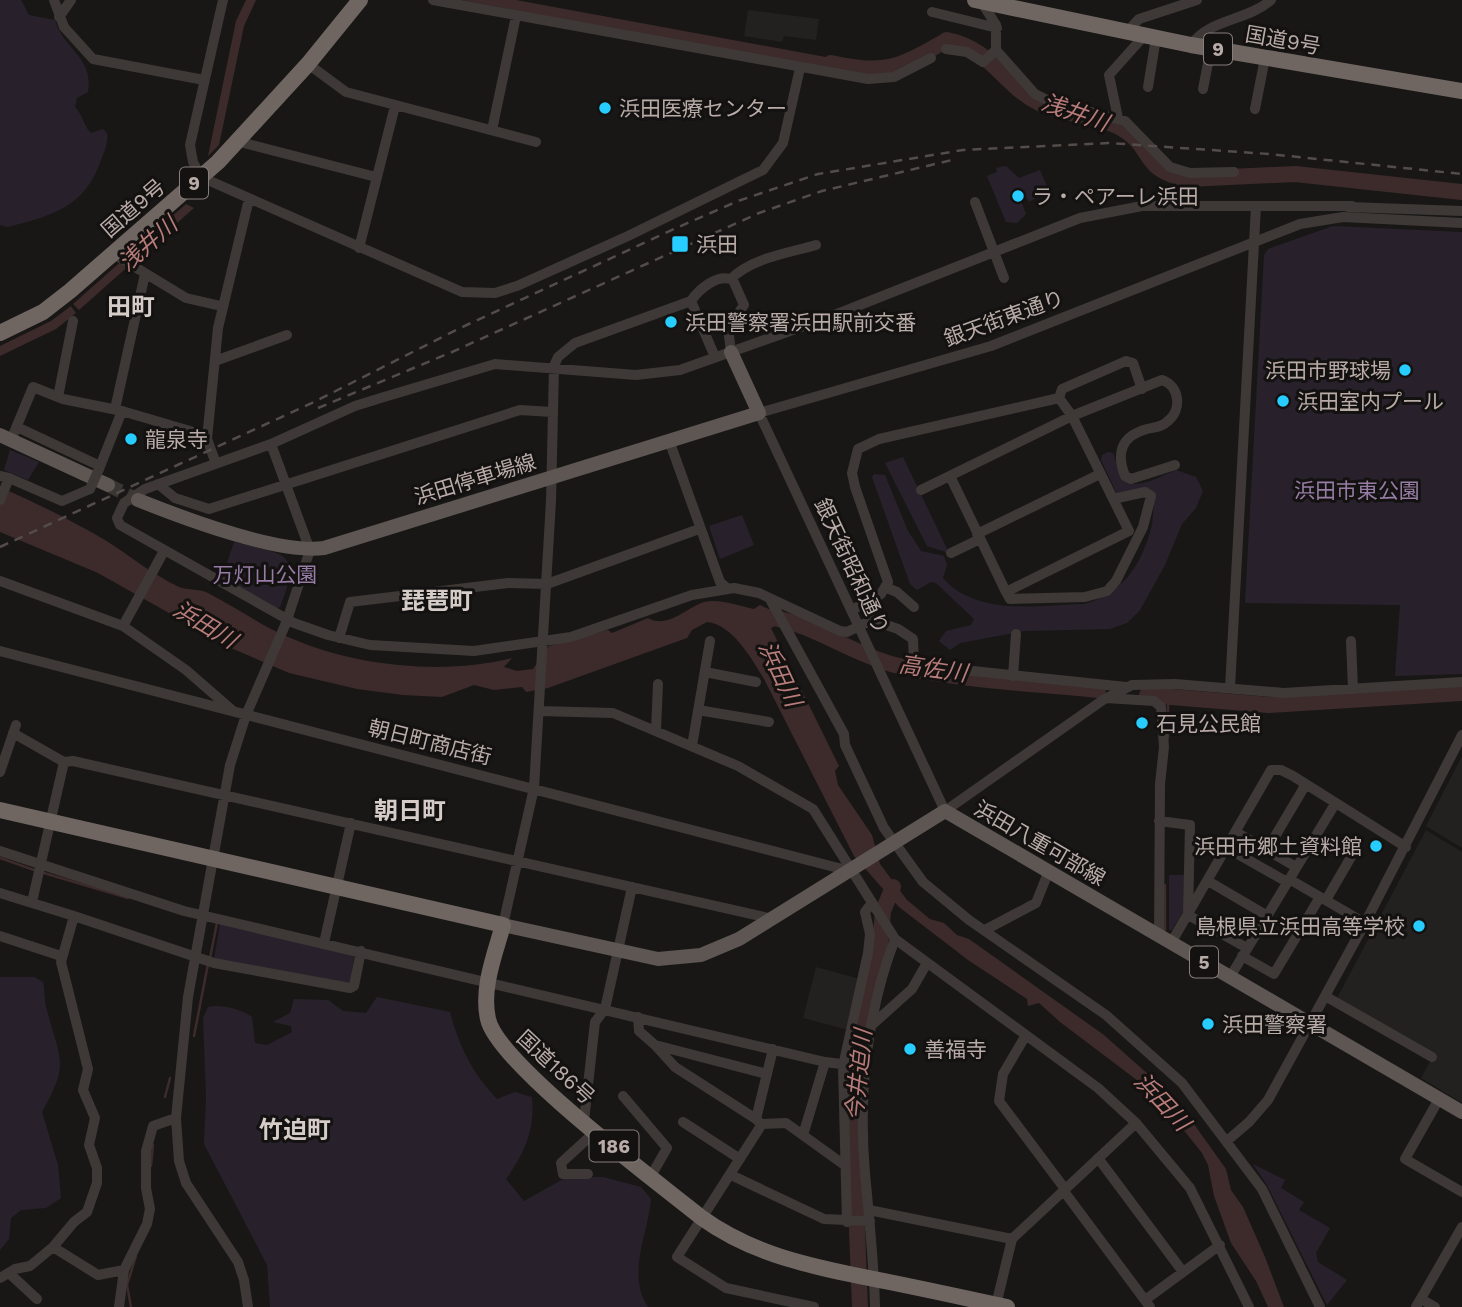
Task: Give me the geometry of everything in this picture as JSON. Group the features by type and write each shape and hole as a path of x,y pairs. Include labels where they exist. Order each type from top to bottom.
{"highway":[{"name":"国道9号","path":"0,333 43,312 121,260 201,177 240,142 360,0"},
{"name":"国道9号","path":"978,1 1150,37 1462,91"},
{"path":"0,810 503,925"},
{"name":"国道186号","path":"503,925 488,981 488,1021 495,1038 528,1075 700,1217 728,1237 760,1252 959,1303 1002,1306"}],"main road":[{"path":"731,352 759,413"},
{"name":"浜田停車場線","path":"138,500 195,522 310,550 670,443 759,413"},
{"path":"9,434 108,485"},
{"name":"浜田八重可部線","path":"503,925 658,959 690,957 728,945 945,811 1462,1112"}],"street":[{"path":"54,0 67,32 93,59 204,80"},
{"path":"59,17 71,0"},
{"path":"223,0 190,145 193,162 201,177 462,292 495,293 517,286 733,187 763,170 783,143 800,68"},
{"path":"433,0 800,68 882,80 900,75 931,58"},
{"path":"1127,32 1139,19 1197,0"},
{"path":"1191,44 1200,32 1247,15 1271,0"},
{"path":"946,49 954,49 984,62 991,55 997,28 978,1"},
{"path":"932,12 997,28"},
{"path":"492,130 516,16"},
{"path":"1118,118 1109,75 1150,37"},
{"path":"1148,87 1150,37"},
{"path":"1203,89 1211,48"},
{"path":"991,55 1035,94 1049,101 1118,118 1131,124 1170,167 1190,173 1234,172"},
{"path":"1255,108 1265,58"},
{"path":"308,64 346,92 536,142"},
{"path":"359,248 395,106"},
{"path":"240,142 376,177"},
{"path":"215,461 207,436 215,360 222,306 248,199"},
{"path":"975,202 991,252 1004,278"},
{"path":"1230,688 1256,206"},
{"path":"1300,224 1325,211 1352,206"},
{"path":"1126,687 914,663 915,645 909,635 872,620 860,627 840,631 759,593 727,588 692,595 580,635 543,642 474,650 402,648 340,638 286,620 164,552 117,522 124,503 158,484 215,461 271,444 355,406 495,364 554,366 647,375 680,370 832,316 1080,218 1118,208 1352,206 1462,211"},
{"path":"1300,224 1343,217 1462,223"},
{"name":"銀天街東通り","path":"759,413 991,346 1300,224"},
{"path":"503,925 534,788 547,584 554,366 558,357 575,342 691,302 698,290 723,278 731,279 746,268 816,245"},
{"path":"121,260 186,298 222,306"},
{"path":"0,500 6,479 62,501 90,489 100,468 119,410 145,274"},
{"path":"704,331 730,323 741,313 744,305 731,279"},
{"path":"691,302 715,358"},
{"path":"58,397 73,321"},
{"path":"730,323 727,332 731,352"},
{"path":"215,360 287,335"},
{"path":"1059,398 1062,389 1126,361 1133,363 1142,389"},
{"path":"921,490 1072,416 1162,380 1169,383 1176,394 1176,408 1166,423 1136,433 1122,449 1118,459 1125,476 1140,477 1175,465"},
{"path":"100,468 9,434 33,387 58,397 119,410 207,436"},
{"path":"1059,398 1072,416 1135,543"},
{"path":"852,610 887,588 888,582 853,480 854,458 858,449 879,439 1059,398"},
{"path":"158,484 175,498 209,509 520,410 552,412"},
{"name":"銀天街昭和通り","path":"759,413 945,811"},
{"path":"670,443 699,529 720,582 727,588"},
{"path":"248,1307 238,1262 186,1183 179,1161 176,1118 184,1027 230,765 246,715 286,620 310,550 271,444"},
{"path":"951,553 1100,474"},
{"path":"950,476 1010,599 1098,595 1116,581 1148,513 1151,496 1145,492 1112,499"},
{"path":"340,638 350,602 508,583 547,584 699,529"},
{"path":"1006,592 1129,531"},
{"path":"122,626 164,552"},
{"path":"0,581 122,626 186,670 234,712"},
{"path":"887,588 897,592 914,607"},
{"path":"769,598 787,626 844,734 855,768 893,844 923,882 985,930 1089,1002 1182,1083 1262,1189 1320,1307"},
{"path":"1013,676 1016,634"},
{"path":"692,746 710,641"},
{"path":"1351,642 1353,689"},
{"name":"朝日町商店街","path":"0,651 852,869"},
{"path":"705,673 755,682"},
{"path":"945,811 1106,698 1126,687 1142,683 1284,693 1462,682"},
{"path":"656,730 658,684"},
{"path":"1106,698 1154,701 1161,707 1164,747 1165,940"},
{"path":"698,710 769,722"},
{"path":"539,711 613,713 738,766 813,809 895,939 1098,1088 1136,1123 1190,1188 1249,1307"},
{"path":"0,772 15,729 64,762 224,794 773,919"},
{"path":"1227,1140 1261,1110 1366,923 1462,735"},
{"path":"32,902 64,762"},
{"path":"1165,940 1188,915 1271,770 1281,770 1306,784 1406,847"},
{"path":"1267,850 1306,784"},
{"path":"1230,977 1335,804"},
{"path":"1163,822 1190,825 1188,915"},
{"path":"324,943 351,823"},
{"path":"1236,832 1296,867"},
{"path":"1227,848 1366,923"},
{"path":"0,851 40,866 205,916 825,1062 865,1067"},
{"path":"1188,915 1274,974 1351,857"},
{"path":"985,930 1036,903 1048,873"},
{"path":"1208,881 1266,915"},
{"path":"588,1174 564,1174 561,1163 590,1126 595,1022 606,1009 632,887"},
{"path":"0,893 196,958 350,988 354,986 361,951"},
{"path":"848,1222 843,1164 845,1066 870,942 865,912 874,909"},
{"path":"5,1275 30,1266 53,1247 74,1222 88,1212 98,1176 89,1145 95,1118 83,1090 88,1069 83,1044 72,1016 61,956 74,916"},
{"path":"0,936 61,956"},
{"path":"875,1307 865,1277 869,1217 864,1170 865,1067 895,939"},
{"path":"873,1024 912,989 927,962"},
{"path":"1325,996 1432,1057"},
{"path":"638,1017 639,1031 676,1067 759,1122 786,1123 843,1164"},
{"path":"1026,1035 1003,1074 999,1101 1147,1304 1183,1272 1220,1245"},
{"path":"655,1045 767,1074"},
{"path":"773,1049 759,1122 731,1175 700,1217 677,1257 726,1288 814,1307"},
{"path":"803,1135 825,1062"},
{"path":"623,1096 667,1148 651,1176"},
{"path":"1439,1099 1405,1159 1462,1192"},
{"path":"119,1307 124,1270 147,1224 150,1209 146,1188 146,1151 150,1134 153,1126 176,1118"},
{"path":"683,1122 740,1159"},
{"path":"1002,1306 1012,1239 1136,1123"},
{"path":"1098,1158 1183,1272"},
{"path":"731,1175 824,1219 848,1222 869,1217 1012,1239"},
{"path":"1435,1307 1419,1303 1462,1227"},
{"path":"53,1247 98,1275 124,1270"},
{"path":"5,1275 37,1299"}],"shaded area":[{"path":"748,10 819,19 816,40 784,36 782,42 744,36"},
{"path":"1462,756 1462,848 1426,826"},
{"name":"島根県立浜田高等学校","path":"1426,830 1462,852 1462,1103 1421,1078 1433,1056 1336,1000"},
{"path":"816,967 860,979 848,1030 803,1018"}],"green space":[{"path":"0,0 21,0 29,15 55,20 64,39 82,61 89,80 88,92 77,98 75,107 91,133 103,129 107,133 105,150 94,176 76,199 52,213 7,227 0,225"},
{"name":"ラ・ペアーレ浜田","path":"1006,166 1019,178 1040,170 1049,191 1029,202 1027,198 1021,201 1026,214 1017,223 1006,222 987,176 997,172 996,168"},
{"name":"浜田市東公園","path":"1333,226 1462,232 1462,674 1395,676 1400,605 1245,603 1264,255 1268,249"},
{"path":"10,450 39,462 28,480 4,470"},
{"path":"1113,453 1121,476 1128,483 1142,483 1176,470 1196,477 1203,491 1196,508 1182,524 1165,565 1140,610 1127,623 1110,629 1025,631 960,643 950,650 939,641 946,631 971,625 974,619 936,583 931,582 917,590 910,584 872,477 874,474 885,475 908,531 921,551 944,556 947,565 943,578 957,590 990,604 1084,604 1108,594 1127,578 1141,557 1152,523 1155,494 1117,494 1101,460 1102,455"},
{"path":"903,457 949,553 927,546 885,463"},
{"path":"742,515 754,545 720,559 709,526"},
{"name":"万灯山公園","path":"234,542 277,553 289,565 290,575 280,607 277,608 222,578"},
{"path":"1169,875 1186,875 1185,908 1172,930 1169,930"},
{"path":"220,924 354,954 351,982 348,985 214,959"},
{"path":"0,977 34,977 43,982 46,1007 60,1061 56,1082 42,1112 58,1165 61,1198 46,1208 21,1210 11,1218 9,1239 0,1250"},
{"path":"377,997 450,1012 467,1058 497,1099 515,1092 532,1097 532,1120 527,1140 506,1179 524,1201 565,1178 603,1177 641,1187 651,1199 638,1268 642,1294 648,1307 270,1307 267,1265 204,1144 206,1097 203,1018 208,1007 213,1006 242,1012 252,1017 255,1043 267,1045 292,1032 291,1026 273,1022 290,1013 294,999 328,1000 343,1011 366,1013"},
{"path":"1253,1164 1285,1180 1281,1188 1304,1202 1299,1210 1330,1228 1316,1253 1318,1262 1347,1280 1327,1305 1267,1185"}],"water":[{"path":"246,0 256,0 244,26 219,145 208,156 236,21"},
{"path":"461,0 516,0 853,62 851,73"},
{"path":"186,204 194,208 79,310 73,304"},
{"path":"71,306 76,313 56,329 0,356 0,346 51,321"},
{"name":"浜田川","path":"0,487 92,533 177,586 208,593 271,629 318,649 373,662 431,667 487,663 512,658 504,667 517,671 533,669 549,646 608,630 612,633 648,618 663,621 704,602 723,602 754,609 760,605 786,617 791,623 783,622 771,628 839,766 835,771 838,785 872,835 880,864 907,900 930,919 944,923 957,935 969,939 1104,1035 1176,1099 1226,1169 1231,1190 1243,1207 1284,1307 1268,1307 1256,1281 1231,1243 1202,1153 1154,1093 1039,1003 1028,1006 1027,999 968,960 899,907 854,856 764,679 740,644 725,629 707,622 692,630 687,638 548,688 526,692 522,687 494,690 474,685 442,697 357,689 289,673 231,648 98,573 0,532"}],"waterway":[{"name":"浅井川","path":"831,63 866,68 892,66 904,63 947,40 975,51 1039,103 1116,125 1135,138 1155,165 1172,175 1187,179 1295,174 1462,192"},
{"name":"高佐川","path":"770,617 802,626 895,665 971,678 1098,690"},
{"name":"高佐川","path":"1147,695 1269,705 1462,693"},
{"path":"1168,697 1168,738"},
{"path":"0,858 37,871"},
{"path":"44,873 128,898"},
{"path":"1165,885 1165,930"},
{"name":"今井迫川","path":"860,1307 852,1102 856,1060 880,947 883,911 893,887"},
{"path":"210,958 217,923"},
{"path":"194,1036 208,964"},
{"path":"165,1097 170,1078"},
{"path":"151,1166 153,1145"},
{"path":"131,1307 127,1285 136,1256"}],"tunnel":[{"path":"108,485 138,500"}],"railway":[{"path":"0,547 314,402 458,329 674,229 738,201 818,174 963,150 1109,143 1269,154 1462,174"},
{"path":"318,408 452,352 759,213 822,191 952,160"}],"place":[{"name":"浜田医療センター","path":"605,108"},
{"name":"ラ・ペアーレ浜田","path":"1018,196"},
{"name":"浜田","path":"680,244"},
{"name":"浜田警察署浜田駅前交番","path":"671,322"},
{"name":"浜田市野球場","path":"1405,370"},
{"name":"浜田室内プール","path":"1283,401"},
{"name":"龍泉寺","path":"131,439"},
{"name":"石見公民館","path":"1142,723"},
{"name":"浜田市郷土資料館","path":"1376,846"},
{"name":"島根県立浜田高等学校","path":"1419,926"},
{"name":"浜田警察署","path":"1208,1024"},
{"name":"善福寺","path":"910,1049"}],"district":[{"name":"田町","path":"131,307"},
{"name":"琵琶町","path":"437,601"},
{"name":"朝日町","path":"410,811"},
{"name":"竹迫町","path":"295,1130"}]}
